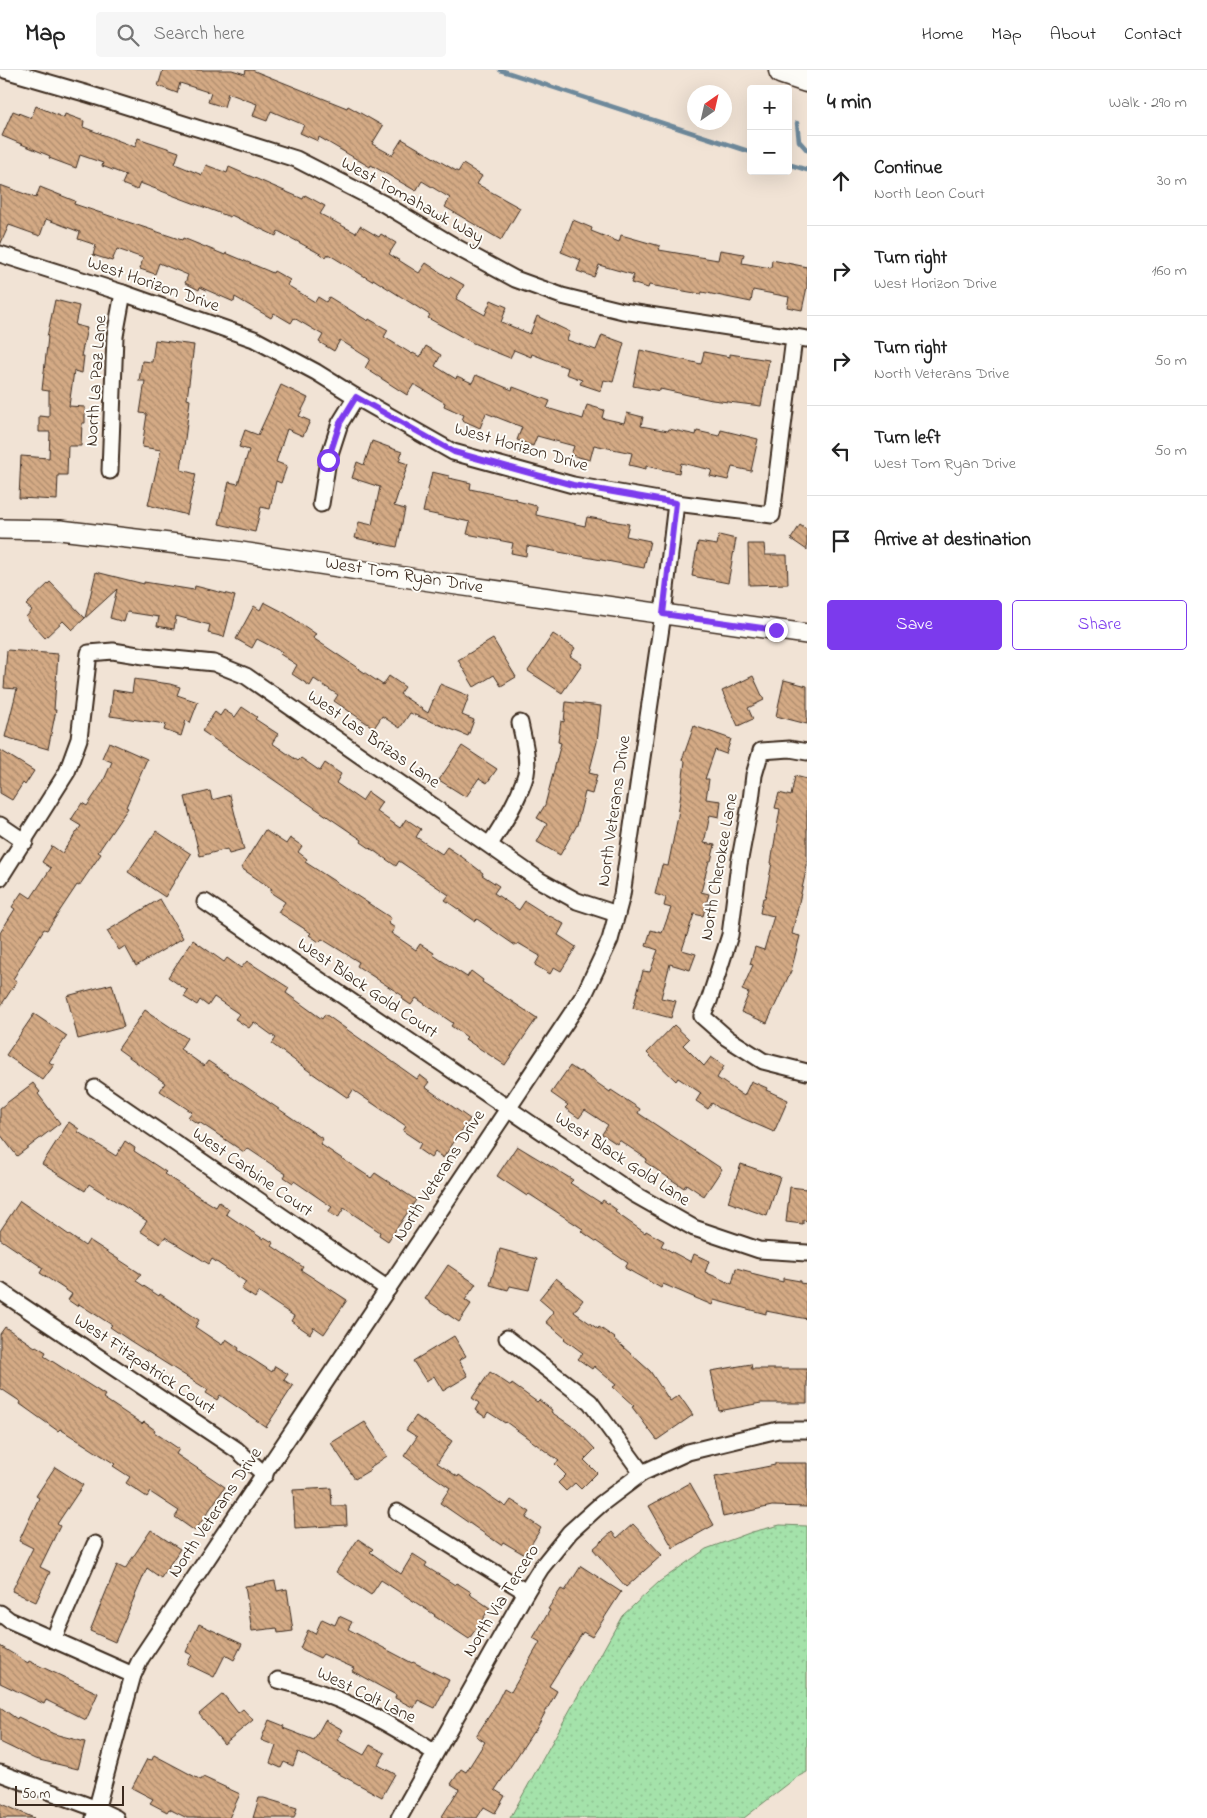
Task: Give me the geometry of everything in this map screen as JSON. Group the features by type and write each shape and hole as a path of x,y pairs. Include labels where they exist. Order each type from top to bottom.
{"highway":[{"path":"783,70 807,78"}],"street":[{"path":"0,75 3,70"},
{"name":"West Tomahawk Way","path":"3,70 88,94 296,159 384,204 456,247 515,279 562,296 623,311 800,338"},
{"name":"West Horizon Drive","path":"0,254 123,293 254,339 316,372 356,397 454,452 573,485 676,503 772,514 800,338"},
{"name":"North La Paz Lane","path":"110,471 115,336 123,293"},
{"path":"321,504 328,460 340,423 356,397"},
{"name":"North Veterans Drive","path":"95,1813 133,1675 141,1658 584,995 610,940 622,895 663,614 676,503"},
{"name":"West Tom Ryan Drive","path":"0,529 60,530 228,550 807,634"},
{"name":"West Las Brizas Lane","path":"25,842 67,772 79,739 88,653 113,651 214,663 246,676 540,880 577,901 617,914"},
{"path":"490,844 509,815 526,772 526,755 520,723"},
{"name":"North Cherokee Lane","path":"807,752 790,750 761,751 754,775 739,864 730,935 709,1001 702,1016 727,1038 762,1061 807,1072"},
{"path":"0,825 25,842 0,878"},
{"name":"West Black Gold Court","path":"205,902 508,1107"},
{"name":"West Carbine Court","path":"96,1088 388,1289"},
{"name":"West Black Gold Lane","path":"508,1107 634,1194 694,1228 759,1250 807,1253"},
{"name":"West Fitzpatrick Court","path":"0,1290 237,1450 265,1475"},
{"path":"507,1338 590,1402 642,1473"},
{"name":"North Via Tercero","path":"399,1818 526,1592 541,1568 570,1532 642,1473 688,1452 778,1430 807,1430"},
{"path":"397,1512 526,1592"},
{"path":"53,1640 95,1544"},
{"path":"0,1613 9,1620 133,1675"},
{"name":"West Colt Lane","path":"278,1680 306,1686 337,1698 396,1728 435,1753"},
{"path":"0,1773 95,1813 116,1818"}],"green space":[{"path":"780,1525 807,1526 807,1772 797,1777 744,1818 510,1818 622,1616 659,1582 706,1549 752,1532"}],"building":[{"path":"163,70 232,70 245,74 246,70 252,70 347,108 348,106 383,126 372,144 392,155 402,139 458,172 463,164 482,176 477,184 520,208 501,240 445,207 450,198 422,181 416,191 319,137 318,141 300,133 304,125 271,111 267,121 253,116 257,104 228,93 224,107 208,102 211,93 180,83 177,93 158,86"},
{"path":"36,106 64,118 65,114 84,121 83,127 135,147 138,138 179,152 175,164 202,175 206,165 227,173 229,167 303,199 305,195 325,206 320,214 356,233 360,226 379,237 381,234 396,243 389,254 419,273 426,263 464,285 456,299 485,315 491,300 507,307 501,322 530,334 537,316 570,332 567,340 596,350 602,335 624,343 613,382 604,380 601,391 580,384 582,380 566,374 568,368 532,354 531,357 514,350 510,358 473,343 428,318 430,315 373,279 372,281 328,254 326,257 278,231 276,236 231,215 230,217 140,183 137,190 122,184 126,175 102,166 103,163 80,155 76,168 49,158 50,156 2,136 13,111 31,118"},
{"path":"0,185 36,198 40,187 75,201 74,204 182,240 183,238 225,255 226,253 273,273 274,271 290,280 287,285 315,302 318,297 326,302 329,297 368,321 369,319 388,330 384,337 412,354 420,357 426,346 441,355 435,366 456,379 457,376 472,383 476,375 512,390 513,387 550,401 547,408 583,419 587,405 604,410 602,418 624,423 627,413 643,417 641,426 668,431 669,429 696,435 697,431 719,436 721,430 758,439 751,471 732,467 728,480 710,476 712,470 681,463 679,473 646,466 646,469 629,465 632,453 594,445 590,460 571,455 574,446 537,436 533,446 517,440 522,427 486,413 480,428 462,420 464,415 444,406 445,403 414,384 407,395 365,368 370,359 340,340 334,351 319,342 323,335 294,318 291,323 274,313 271,318 235,297 234,302 200,287 199,290 185,283 188,275 159,263 155,274 140,269 143,258 117,249 112,261 93,255 96,245 78,239 80,232 46,219 40,236 9,225 0,245"},
{"path":"573,220 592,228 591,231 619,242 621,235 660,246 659,250 718,260 720,250 744,254 742,263 771,268 772,260 807,267 807,287 802,310 787,307 789,297 753,290 751,302 702,292 701,294 649,285 648,288 631,283 634,275 599,265 594,277 577,271 581,260 561,252"},
{"path":"55,300 79,306 75,325 87,328 81,356 84,356 82,373 74,371 69,406 85,407 85,423 82,423 81,446 68,446 67,475 58,475 57,500 19,498 21,456 49,458 50,432 39,432 39,416 49,417 49,391 42,390 47,337"},
{"path":"155,340 194,345 187,399 190,400 181,470 196,474 187,515 148,505 161,450 142,447 147,414 140,413 145,381 139,381 142,361 152,362"},
{"path":"640,350 701,364 704,352 730,357 730,354 769,360 761,406 712,400 660,389 660,391 633,386"},
{"path":"281,385 308,398 299,416 310,421 303,436 287,429 276,462 287,466 281,483 276,481 270,509 261,507 255,532 219,524 229,482 238,484 249,450 239,447 245,430 258,435"},
{"path":"372,441 402,452 399,461 408,464 394,506 405,509 397,547 355,538 359,522 372,525 380,487 352,478 357,462 364,465"},
{"path":"432,472 471,483 470,489 517,499 517,501 537,506 536,515 585,526 587,517 629,524 626,536 650,541 644,568 527,546 526,556 511,553 513,543 467,534 470,522 423,512"},
{"path":"800,525 807,530 807,550 791,539"},
{"path":"719,535 736,539 728,583 692,576 698,542 717,545"},
{"path":"748,544 764,544 765,555 787,555 788,584 749,585"},
{"path":"96,572 144,584 144,582 194,590 195,586 235,596 224,637 208,633 210,625 176,616 174,629 157,626 159,617 127,612 124,622 110,618 117,589 72,630 63,621 45,638 26,617 32,610 26,605 50,582 85,618"},
{"path":"264,602 285,613 316,634 313,638 383,685 389,676 405,687 400,694 428,713 440,684 469,696 462,715 474,720 468,736 410,713 400,728 382,716 374,728 334,701 338,695 314,679 310,686 292,674 297,665 280,654 282,652 257,639 252,648 236,639 254,606 260,610"},
{"path":"553,634 575,648 570,656 582,664 562,693 528,671"},
{"path":"493,639 516,677 501,686 494,675 474,687 458,660"},
{"path":"7,650 58,654 54,710 56,710 48,749 5,737 17,689 4,688"},
{"path":"753,676 764,700 748,708 753,719 738,726 722,691"},
{"path":"134,679 180,687 177,695 198,702 190,723 186,720 181,736 164,730 166,724 110,716 113,690 132,693"},
{"path":"784,680 807,686 807,724 776,716"},
{"path":"566,702 601,706 597,742 589,773 597,775 592,794 585,792 577,825 560,855 537,842 547,824 537,818 545,805 561,743 558,742 561,721 564,722"},
{"path":"242,707 257,717 255,719 278,734 272,743 298,761 301,758 320,771 325,763 341,774 336,783 362,801 368,792 382,802 376,811 400,828 406,819 421,829 416,837 442,854 447,847 462,857 483,873 482,875 499,886 494,893 519,910 525,901 564,924 558,935 576,947 561,971 554,967 550,974 535,965 540,956 518,943 516,946 477,919 475,921 445,900 449,895 399,861 396,866 361,842 362,840 202,731 215,712 220,716 224,710 235,717"},
{"path":"694,726 731,739 726,754 715,750 705,779 709,779 706,799 721,801 719,817 710,815 704,843 715,845 701,892 709,894 703,916 694,914 682,950 696,954 690,970 670,964 661,998 676,1001 671,1018 633,1008 643,971 650,972 658,950 646,946 651,930 662,933 671,908 664,906 666,898 655,894 662,865 668,866 678,816 685,761 682,760"},
{"path":"109,742 147,759 126,807 128,808 98,852 101,854 79,886 77,885 47,930 44,929 13,979 17,981 0,1007 0,933 15,909 12,907 22,892 31,898 51,868 42,862 52,846 62,853 81,826 71,820 82,803 87,806 103,782 112,762 102,758"},
{"path":"462,746 497,769 487,783 479,778 466,797 439,780"},
{"path":"0,750 34,771 25,785 23,783 12,800 0,793"},
{"path":"795,776 807,779 807,866 792,934 800,936 791,971 767,1023 741,1012 749,993 742,990 753,965 750,964 755,947 764,950 774,916 760,913 772,863 780,809 775,808 779,793 791,796"},
{"path":"210,791 212,800 230,795 244,850 229,854 227,849 200,856 185,797"},
{"path":"265,830 286,844 290,838 302,846 298,852 307,859 305,862 391,918 388,923 395,928 391,933 416,950 420,944 434,953 433,955 467,977 471,971 483,980 482,982 537,1018 505,1065 465,1039 467,1037 451,1026 453,1023 416,998 411,1005 402,999 403,996 357,966 359,962 322,939 319,942 309,935 311,933 278,912 285,902 270,892 272,889 241,868"},
{"path":"156,831 191,854 165,897 128,872"},
{"path":"160,899 183,938 136,966 125,946 119,950 107,931"},
{"path":"193,940 224,962 227,958 241,968 247,961 289,988 286,993 322,1019 325,1014 417,1079 420,1075 429,1082 425,1087 470,1119 443,1158 435,1152 431,1158 418,1149 421,1143 403,1131 406,1126 353,1090 348,1098 272,1044 276,1038 254,1022 249,1028 235,1019 239,1014 214,997 208,1006 200,1000 197,1005 184,997 188,991 168,977"},
{"path":"112,984 124,1027 78,1039 67,996"},
{"path":"145,1010 187,1038 180,1049 204,1066 208,1061 323,1139 320,1144 371,1178 375,1173 416,1200 388,1241 379,1235 380,1232 344,1208 338,1218 328,1212 332,1207 294,1181 293,1183 284,1177 286,1174 247,1148 244,1152 199,1122 198,1124 188,1117 192,1112 160,1091 165,1083 118,1049"},
{"path":"34,1014 67,1036 49,1062 54,1065 43,1080 6,1055"},
{"path":"674,1025 689,1039 683,1045 704,1066 711,1057 724,1066 717,1078 744,1096 751,1081 788,1100 774,1132 719,1108 712,1103 708,1109 696,1101 701,1093 678,1078 676,1081 647,1053"},
{"path":"570,1066 640,1109 638,1113 722,1169 704,1196 686,1184 684,1188 645,1162 647,1159 619,1140 617,1144 602,1134 608,1125 585,1110 579,1118 565,1108 568,1105 551,1093"},
{"path":"33,1083 40,1092 38,1094 60,1123 17,1156 0,1134 0,1108"},
{"path":"69,1122 79,1129 78,1132 116,1156 125,1141 135,1148 134,1151 166,1172 164,1174 216,1207 219,1202 229,1209 226,1214 263,1239 264,1237 274,1243 272,1246 303,1267 301,1270 347,1300 324,1334 314,1327 310,1334 291,1321 294,1316 258,1292 255,1298 241,1289 246,1282 212,1259 209,1264 165,1237 160,1244 140,1231 147,1221 89,1184 85,1191 42,1164"},
{"path":"517,1146 573,1180 570,1183 601,1203 603,1200 617,1210 615,1212 645,1233 646,1231 664,1241 661,1246 691,1262 694,1254 709,1261 705,1272 732,1284 736,1268 783,1282 783,1278 807,1284 807,1319 766,1311 766,1314 714,1300 712,1305 663,1284 661,1288 625,1268 628,1263 581,1231 583,1229 497,1176"},
{"path":"741,1164 780,1177 767,1216 728,1202"},
{"path":"790,1187 807,1189 807,1221 803,1220 803,1224 786,1222"},
{"path":"20,1201 85,1246 89,1240 141,1274 136,1281 159,1296 160,1294 199,1320 195,1327 222,1345 226,1339 239,1348 238,1350 272,1372 275,1366 288,1374 284,1380 293,1386 266,1427 220,1395 217,1400 206,1393 208,1390 129,1340 110,1327 112,1325 79,1304 78,1307 68,1300 72,1294 40,1273 43,1268 0,1239 0,1231"},
{"path":"500,1249 537,1259 529,1290 510,1286 508,1290 490,1285"},
{"path":"448,1265 476,1284 465,1300 471,1304 459,1322 425,1299"},
{"path":"556,1278 583,1300 574,1312 598,1329 599,1327 615,1338 650,1371 670,1401 679,1395 693,1415 657,1440 632,1407 634,1406 613,1387 616,1385 594,1366 592,1369 578,1359 583,1353 546,1322 554,1312 539,1299"},
{"path":"5,1327 46,1352 44,1356 105,1395 103,1398 142,1424 144,1422 155,1430 154,1432 179,1449 176,1454 225,1487 195,1531 175,1517 179,1511 150,1492 147,1497 126,1483 130,1477 113,1466 115,1464 60,1429 58,1431 0,1388 0,1334"},
{"path":"454,1336 466,1356 459,1360 468,1376 443,1391 434,1376 426,1381 413,1361"},
{"path":"751,1364 752,1369 807,1369 807,1403 761,1403 719,1411 711,1371"},
{"path":"490,1372 511,1386 512,1384 537,1402 539,1400 552,1410 551,1412 576,1429 595,1449 584,1460 597,1473 581,1489 575,1483 566,1491 558,1483 566,1475 555,1464 559,1461 506,1422 488,1412 485,1417 475,1410 479,1403 472,1398"},
{"path":"416,1416 452,1441 437,1463 458,1477 459,1475 506,1507 511,1500 530,1512 526,1518 541,1528 525,1555 503,1542 501,1545 440,1503 450,1488 404,1456 417,1437 406,1430"},
{"path":"365,1422 387,1456 355,1479 331,1443"},
{"path":"775,1463 807,1463 807,1507 772,1506 723,1517 715,1477 775,1465"},
{"path":"55,1467 83,1485 57,1524 60,1526 40,1567 50,1572 36,1602 12,1591 33,1548 19,1541 39,1498 36,1496"},
{"path":"690,1483 714,1525 673,1548 649,1506"},
{"path":"331,1488 332,1506 346,1506 347,1525 295,1528 293,1490"},
{"path":"633,1524 662,1555 626,1587 593,1549 612,1532 617,1538"},
{"path":"151,1530 180,1549 161,1578 147,1568 115,1642 90,1631 117,1565 125,1569"},
{"path":"358,1539 373,1549 370,1552 401,1574 413,1554 427,1563 425,1566 455,1585 457,1583 471,1592 469,1594 490,1608 469,1639 381,1580 371,1595 336,1572"},
{"path":"581,1566 621,1592 592,1637 583,1632 549,1686 557,1691 534,1733 495,1790 505,1796 495,1813 484,1807 477,1818 441,1818 459,1789 451,1784 461,1769 466,1772 485,1742 476,1736 493,1710 504,1688 511,1692 540,1642 533,1638 550,1610 548,1609 561,1589 565,1591"},
{"path":"275,1581 277,1591 287,1589 293,1631 278,1633 277,1628 252,1631 245,1586"},
{"path":"339,1616 352,1622 348,1629 412,1663 449,1680 435,1708 418,1700 414,1708 395,1698 396,1695 352,1671 354,1668 323,1654 320,1658 300,1648 308,1630 315,1634 322,1619 335,1625"},
{"path":"199,1624 242,1644 234,1660 225,1655 214,1677 187,1664 192,1655 186,1652"},
{"path":"0,1646 28,1663 29,1661 98,1693 86,1720 46,1700 44,1704 0,1683"},
{"path":"223,1694 238,1713 243,1709 253,1720 224,1744 199,1714"},
{"path":"0,1707 17,1719 18,1717 54,1734 85,1742 78,1769 35,1759 0,1742"},
{"path":"269,1720 284,1726 283,1728 314,1740 325,1720 343,1730 337,1740 364,1755 370,1745 385,1753 378,1765 395,1774 382,1797 298,1752 293,1766 284,1762 281,1768 270,1763 276,1746 261,1740"},
{"path":"154,1755 201,1780 203,1777 240,1794 229,1818 187,1818 169,1809 167,1812 150,1803 153,1799 132,1788 147,1759 152,1760"},
{"path":"259,1798 297,1808 294,1818 253,1818"},
{"path":"0,1803 34,1818 0,1818"}],"waterway":[{"path":"500,70 747,151"},
{"path":"797,123 799,141 807,150"},
{"path":"792,165 807,170"}],"route":[{"path":"328,460 340,423 356,397 454,452 573,485 676,503 663,614 776,630"}]}
